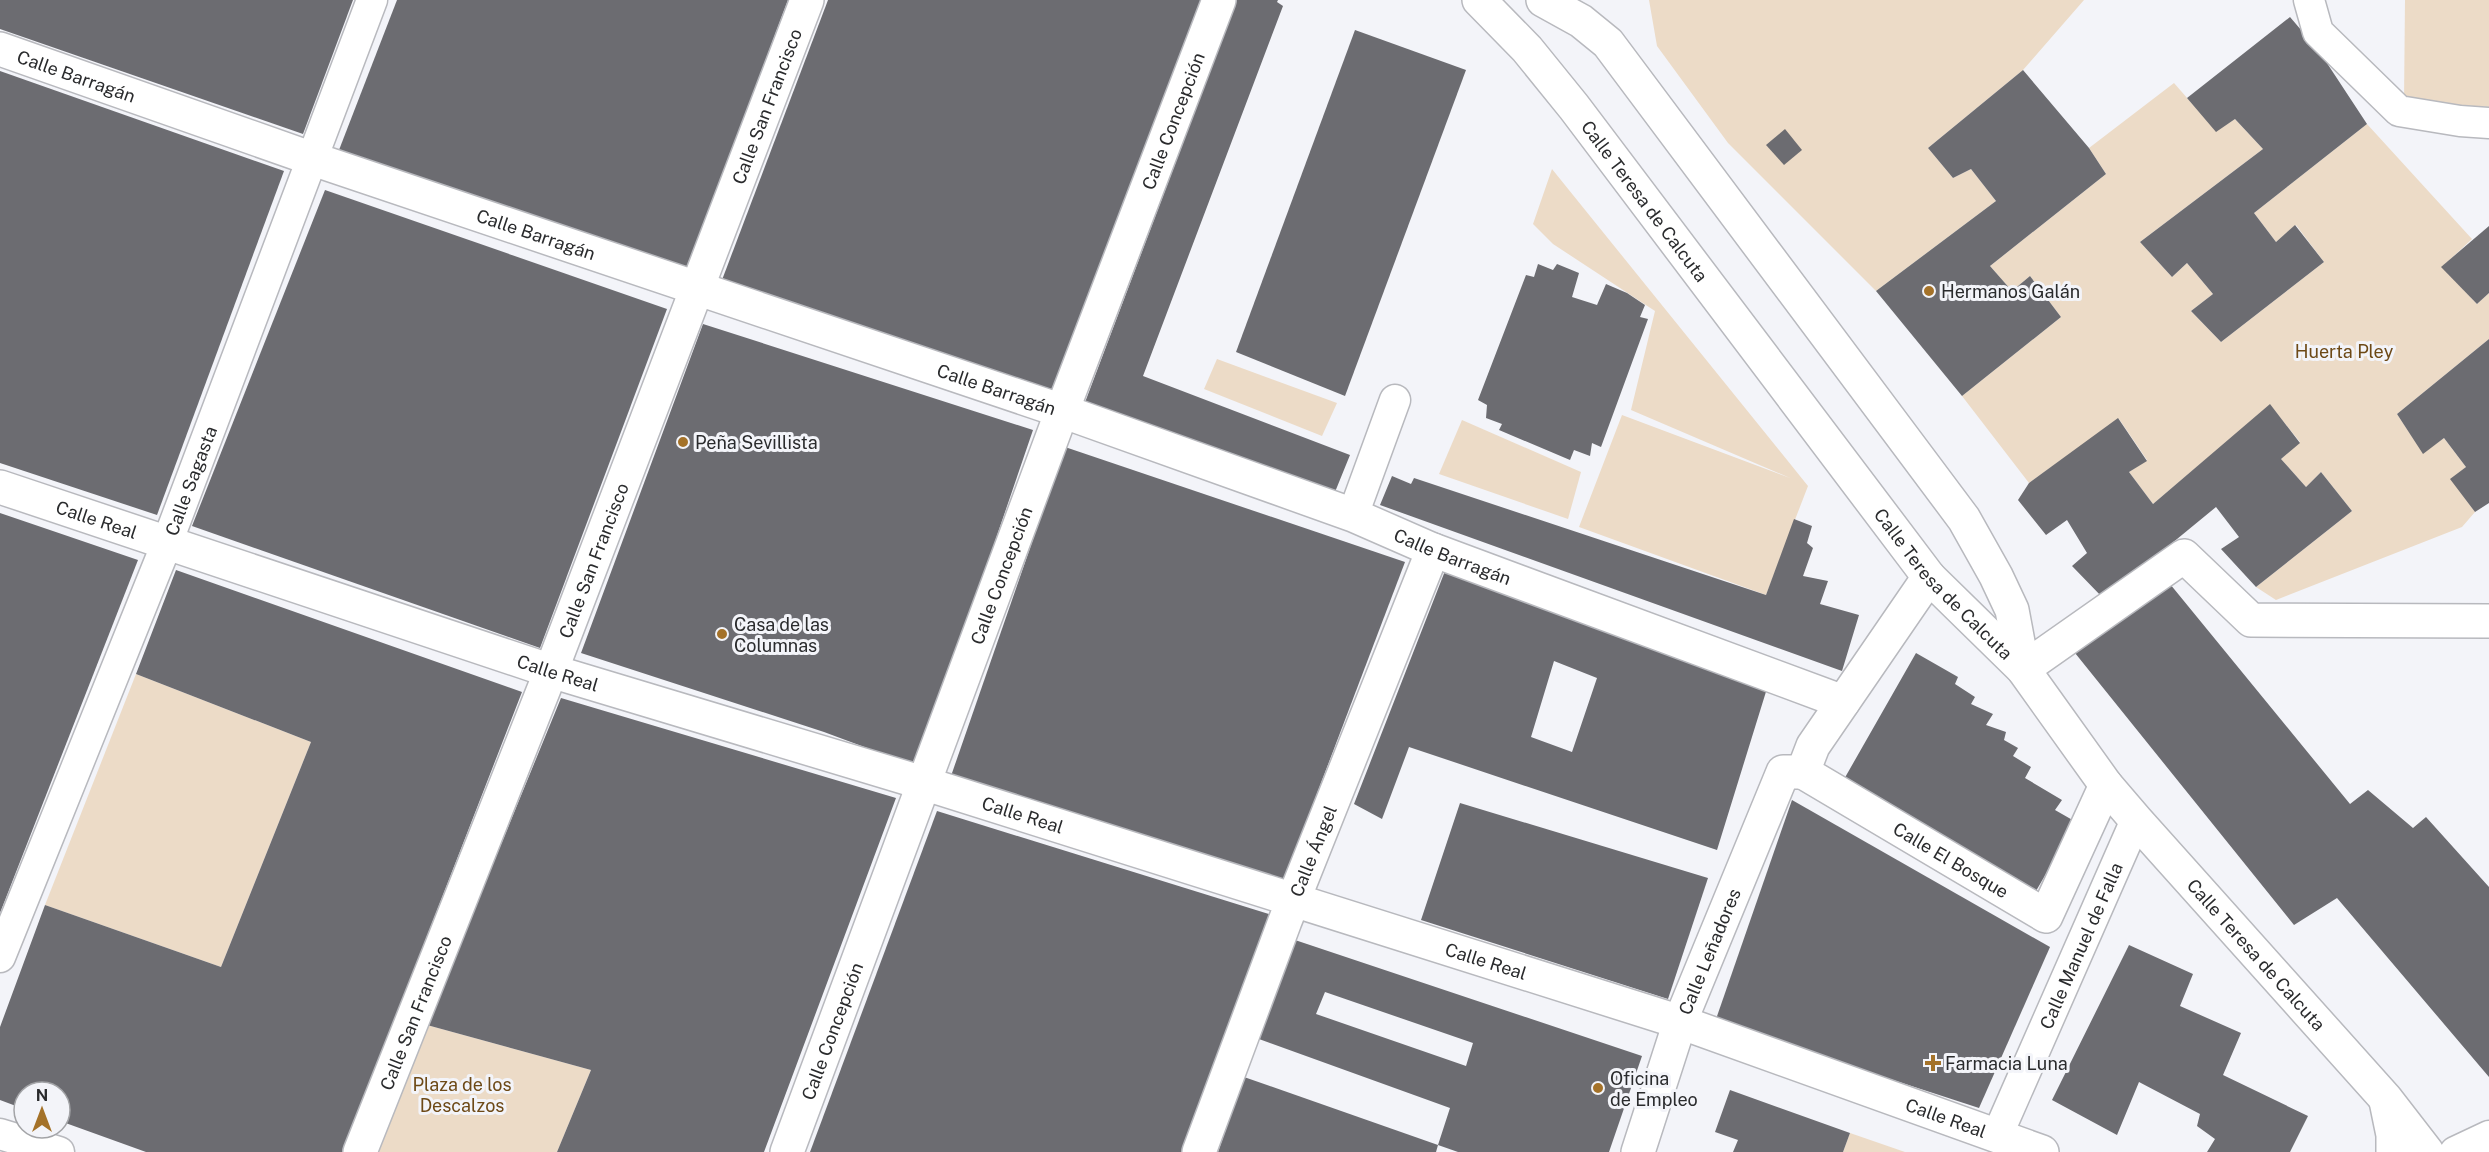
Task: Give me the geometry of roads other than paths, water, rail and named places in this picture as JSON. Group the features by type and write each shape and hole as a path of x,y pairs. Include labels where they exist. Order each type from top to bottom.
{"street":[{"name":"Calle Sagasta","path":"0,957 167,543 310,158 372,0"},
{"name":"Calle San Francisco","path":"360,1152 551,670 807,0"},
{"name":"Calle Concepción","path":"787,1152 1062,411 1219,0"},
{"name":"Calle Teresa de Calcuta","path":"1479,0 1527,50 1574,107 1929,577 2023,669 2106,785 2386,1099 2427,1152"},
{"path":"1543,0 1587,11 1608,43 1964,519 2012,610 2023,669 2184,556 2251,620 2489,621"},
{"path":"2309,0 2318,32 2399,111 2489,123"},
{"name":"Calle Barragán","path":"0,49 310,158 1062,411 1353,515 1433,550 1843,702"},
{"path":"1353,515 1395,400"},
{"name":"Calle Real","path":"0,487 551,670 923,783 1269,893 1294,898 1680,1022 2042,1152"},
{"name":"Calle Ángel","path":"1199,1152 1294,898 1433,550"},
{"path":"1803,772 1813,746 1929,577"},
{"name":"Calle Leñadores","path":"1638,1152 1680,1022 1783,772 1803,772"},
{"name":"Calle El Bosque","path":"1803,772 2046,916"},
{"path":"2084,938 2046,916 2106,785"},
{"name":"Calle Manuel de Falla","path":"1997,1136 2136,820"},
{"path":"2386,1099 2393,1135 2393,1152"},
{"path":"0,1134 59,1152"},
{"path":"2455,1152 2489,1136"}],"place":[{"name":"Hermanos Galán","path":"1929,291"},
{"name":"Peña Sevillista","path":"683,442"},
{"name":"Casa de las Columnas","path":"722,634"},
{"name":"Farmacia Luna","path":"1933,1063"},
{"name":"Oficina de Empleo","path":"1598,1088"}],"park label":[{"name":"Huerta Pley","path":"2344,351"},
{"name":"Plaza de los Descalzos","path":"462,1094"}]}
